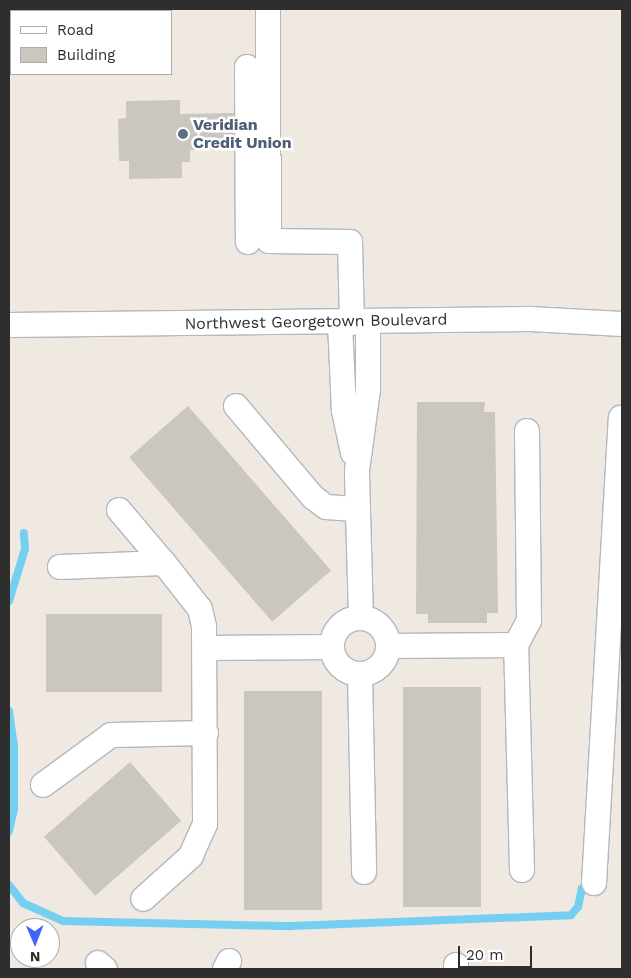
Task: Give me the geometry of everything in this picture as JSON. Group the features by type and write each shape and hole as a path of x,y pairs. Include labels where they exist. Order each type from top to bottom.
{"street":[{"path":"39,9 88,9"},
{"path":"268,9 269,241 350,242 353,323 344,411 357,471 361,618"},
{"path":"247,67 248,242"},
{"name":"Northwest Georgetown Boulevard","path":"9,325 353,323 530,319 622,324"},
{"path":"236,406 314,497 326,507 358,509"},
{"path":"594,884 613,718 621,418"},
{"path":"522,870 516,645 529,622 527,431"},
{"path":"119,510 200,609 205,648 206,733 202,837 181,866 143,899"},
{"path":"60,567 164,563"},
{"path":"361,618 377,625 388,646 380,666 360,675 341,666 331,647 344,623 361,618"},
{"path":"388,646 516,645"},
{"path":"205,648 331,647"},
{"path":"360,675 364,872"},
{"path":"43,785 111,735 206,733"}],"building":[{"name":"Veridian Credit Union","path":"180,100 180,114 234,113 234,149 190,150 190,162 182,162 182,178 129,179 129,161 119,161 118,119 126,118 126,101"},
{"path":"417,402 485,402 484,412 495,412 498,613 487,613 487,623 428,623 428,614 416,614"},
{"path":"188,406 331,571 272,622 129,457"},
{"path":"46,614 162,614 162,692 46,692"},
{"path":"403,687 481,687 481,907 403,907"},
{"path":"244,691 322,691 322,910 244,910"},
{"path":"130,762 181,821 95,896 44,837"}],"waterway":[{"path":"9,601 25,549 24,533"},
{"path":"9,711 14,745 14,809 9,831"},
{"path":"9,885 23,903 63,921 291,926 571,915 578,907 582,888"}],"place":[{"name":"Veridian Credit Union","path":"183,134"}]}
